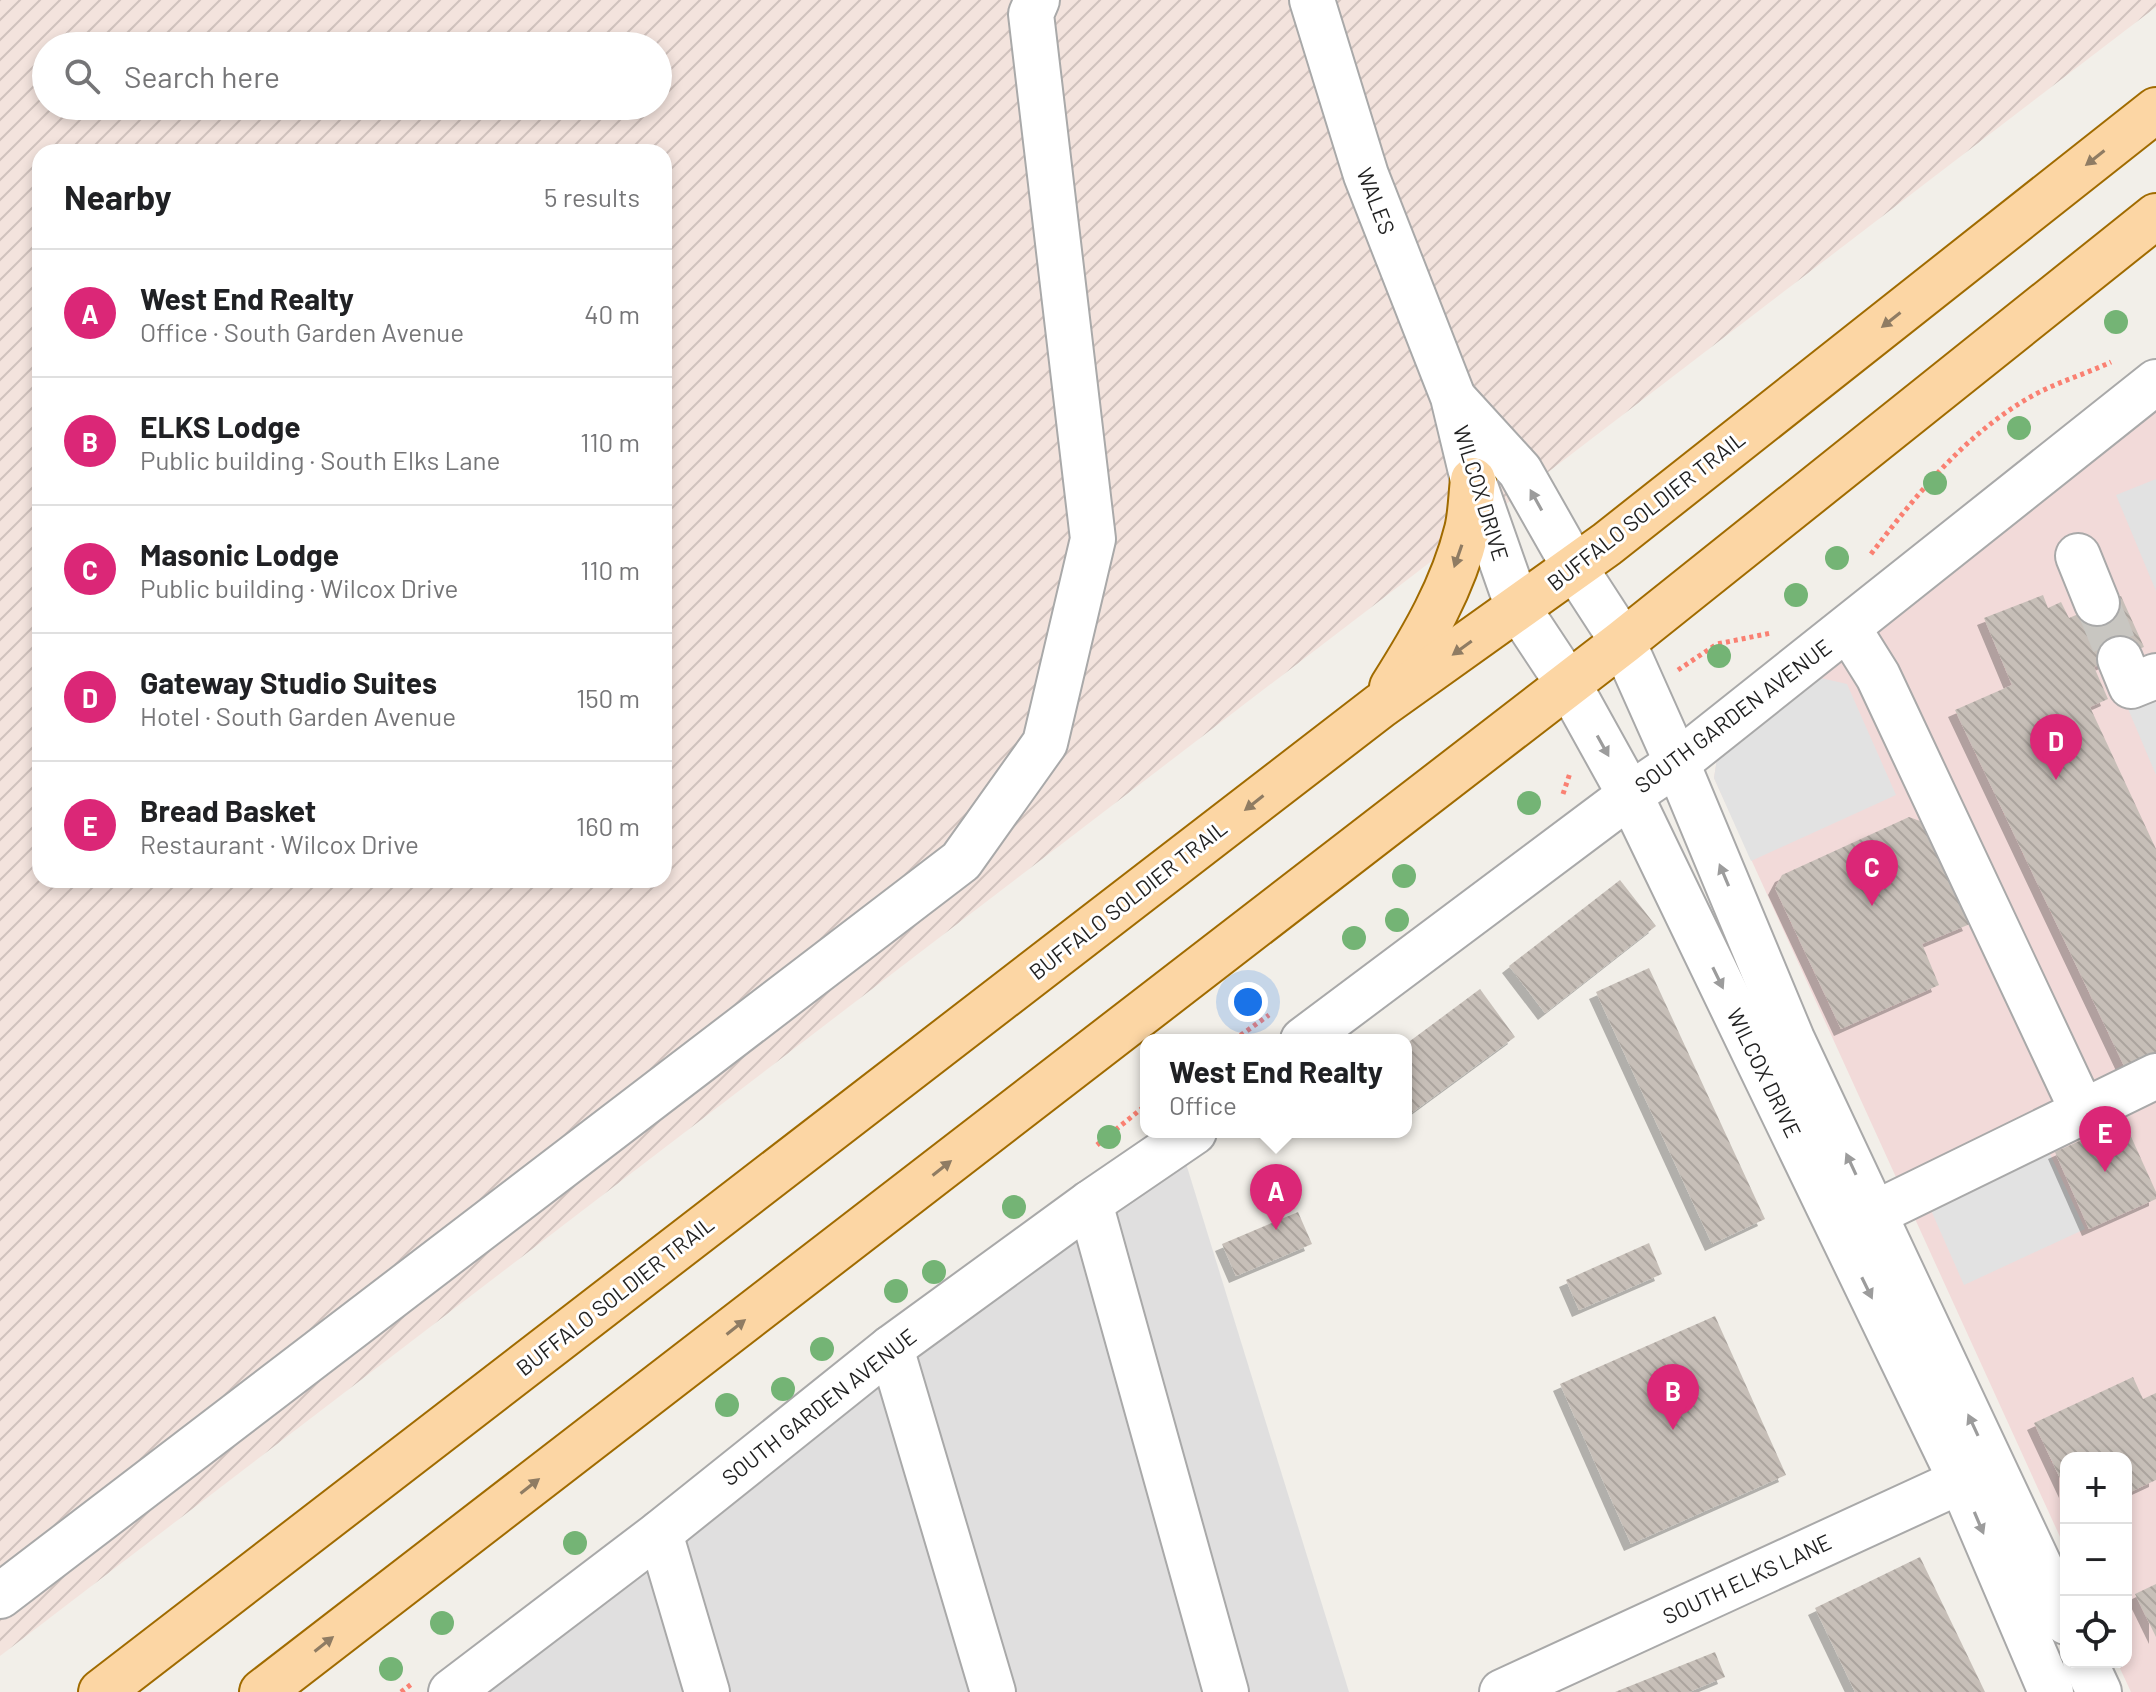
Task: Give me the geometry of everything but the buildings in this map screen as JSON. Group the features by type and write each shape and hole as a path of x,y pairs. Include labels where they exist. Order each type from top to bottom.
{"main road":[{"name":"BUFFALO SOLDIER TRAIL","path":"101,1692 1380,706 1575,568 2156,110"},
{"path":"262,1692 1569,685 2156,216"},
{"path":"1380,706 1430,627 1467,529 1473,480"}],"street":[{"path":"0,1596 961,861 1045,743 1093,539 1031,14 1037,0"},
{"name":"WALES","path":"1312,0 1366,175 1453,397"},
{"name":"SOUTH GARDEN AVENUE","path":"1288,1026 1677,763 2156,382"},
{"name":"WILCOX DRIVE","path":"1453,397 1473,480 1518,608 1569,685 1630,795 1857,1222 1977,1474 2060,1612"},
{"name":"WILCOX DRIVE","path":"1453,397 1520,471 1575,568 1623,642 1792,1039 1857,1222"},
{"path":"2078,556 2097,603"},
{"path":"1848,628 1878,676 2083,1112"},
{"path":"1857,1222 2156,1076"},
{"name":"SOUTH GARDEN AVENUE","path":"451,1692 660,1533 891,1348 1090,1203 1185,1138"},
{"path":"1090,1203 1226,1692"},
{"path":"891,1348 993,1692"},
{"name":"WILCOX DRIVE","path":"1977,1474 2051,1692"},
{"name":"SOUTH ELKS LANE","path":"1502,1692 1977,1474"},
{"path":"660,1533 707,1692"},
{"path":"2088,1668 2099,1692"}],"path":[{"path":"1869,556 1921,489 1992,421 2034,394 2113,361"},
{"path":"1645,690 1717,644 1775,632"},
{"path":"1556,805 1579,746 1594,729"},
{"path":"1257,1034 1288,1026"}],"shaded area":[{"path":"0,0 2156,0 2156,7 0,1656"},
{"path":"2156,410 2156,1692 2131,1692 2120,1668 2132,1668 2132,1452 2060,1452 2060,1537 1714,778 1718,752 1896,607"},
{"path":"2156,479 2156,591 2116,495"},
{"path":"1812,676 1847,684 1896,795 1751,861 1714,778 1718,752"},
{"path":"2156,692 2156,775 2126,704"},
{"path":"1180,1144 1349,1692 451,1692"},
{"path":"2050,1154 2085,1229 1964,1285 1930,1208"}],"tunnel":[{"path":"2097,603 2120,659"}],"place":[{"name":"Gateway Studio Suites","path":"2056,780"},
{"name":"Masonic Lodge","path":"1872,906"},
{"name":"Bread Basket","path":"2105,1172"},
{"name":"West End Realty","path":"1276,1230"},
{"name":"ELKS Lodge","path":"1673,1430"}]}
